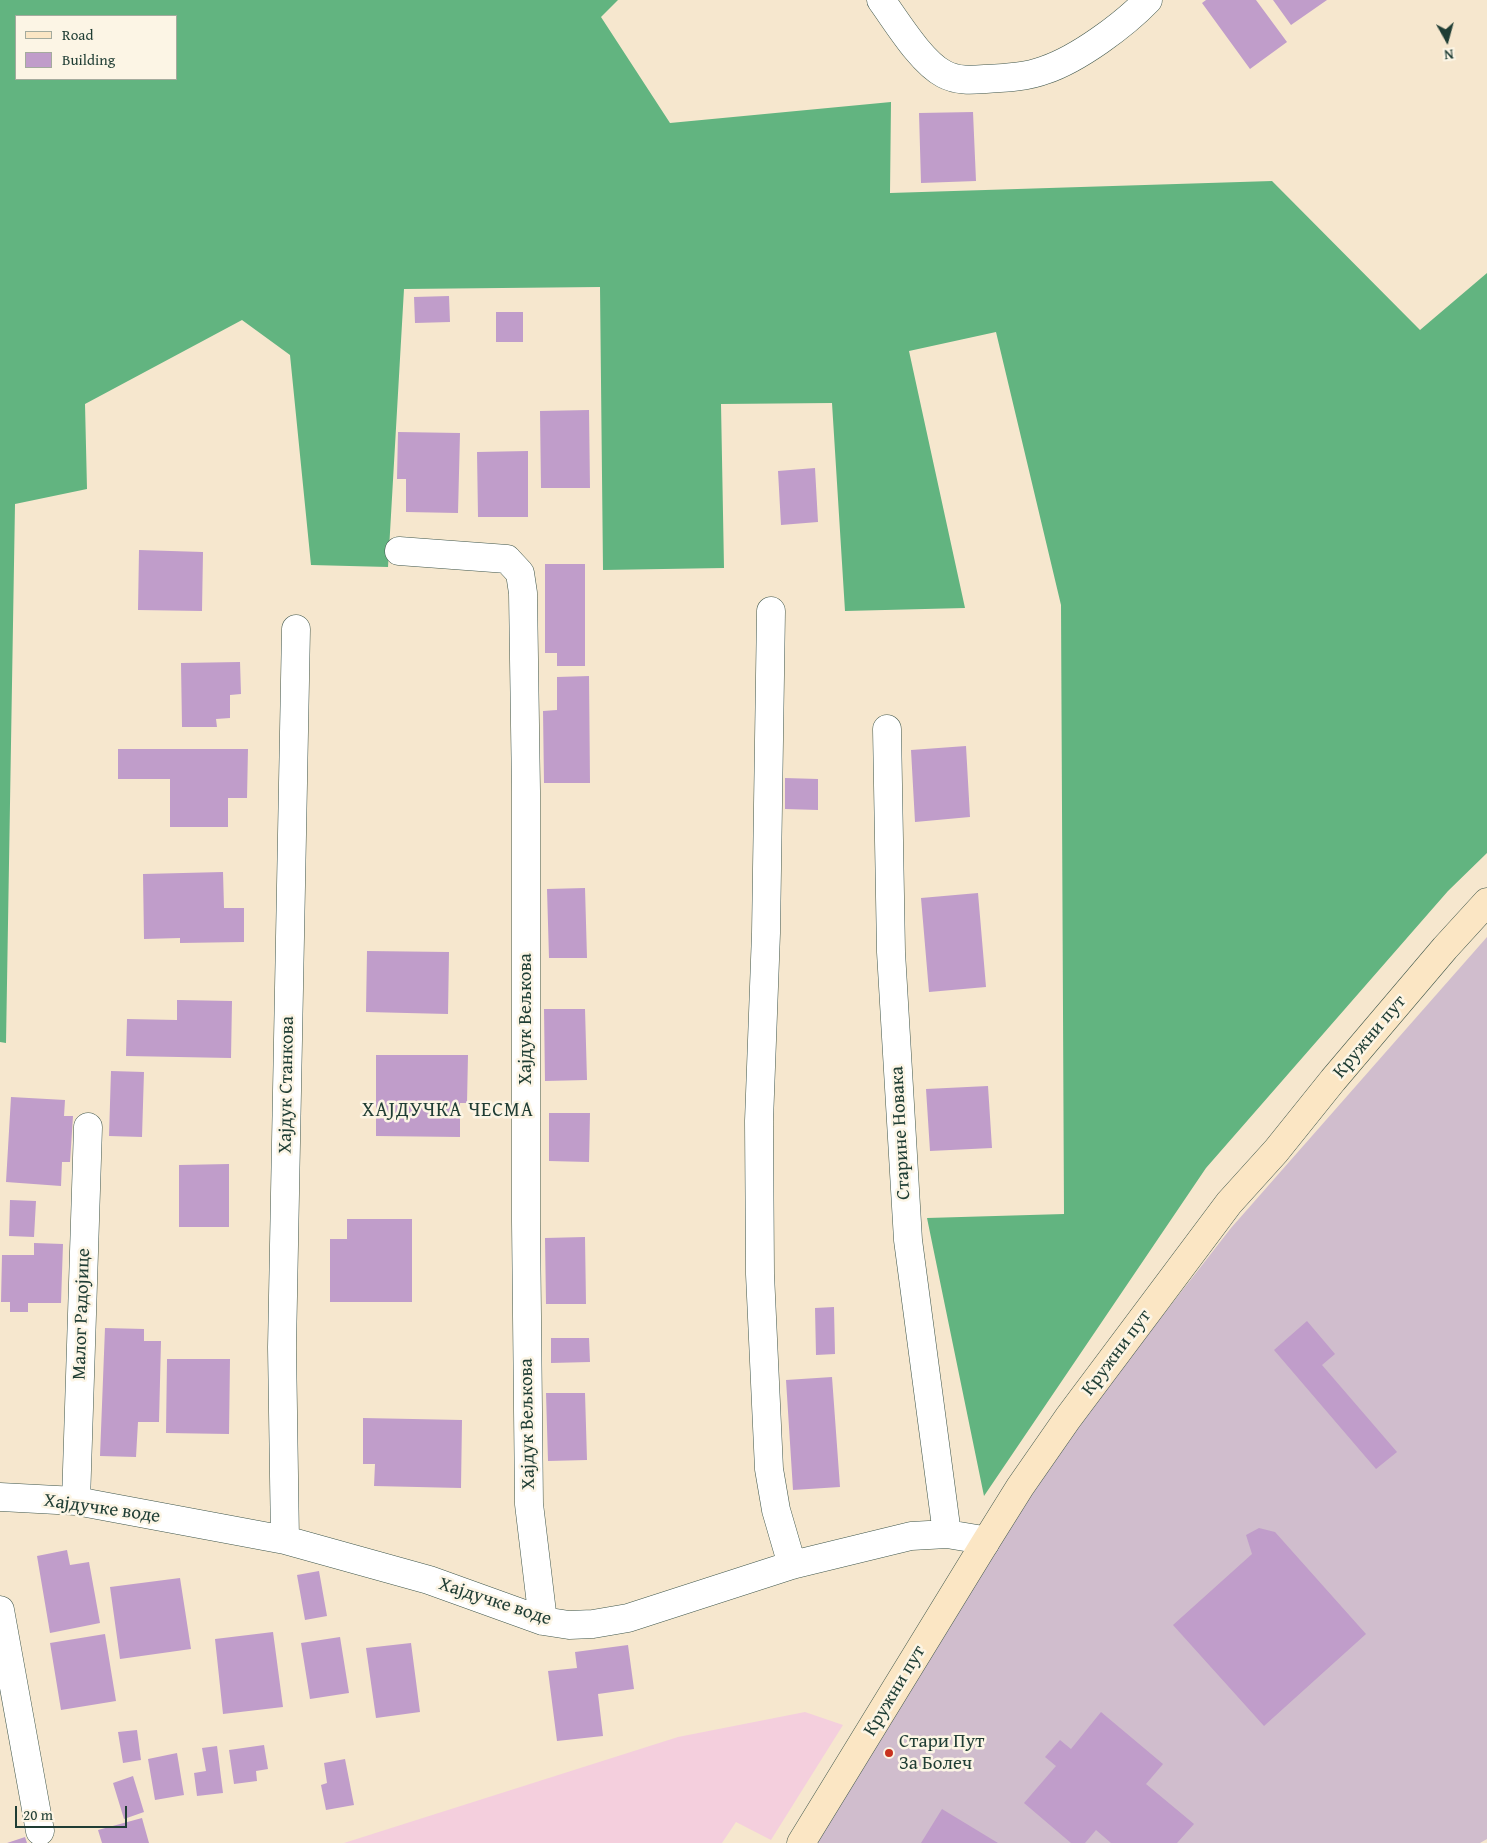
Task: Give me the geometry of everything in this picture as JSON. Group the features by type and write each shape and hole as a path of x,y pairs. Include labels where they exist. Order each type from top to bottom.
{"main road":[{"name":"Кружни пут","path":"801,1843 1020,1487 1068,1418 1229,1203 1276,1151 1445,948 1487,902"}],"street":[{"path":"881,0 927,62 945,75 963,80 1005,78 1045,71 1072,58 1116,29 1148,0"},
{"name":"Хајдук Вељкова","path":"400,551 507,559 520,573 523,593 526,791 526,1222 529,1504 544,1621"},
{"path":"771,611 766,923 759,1121 760,1274 769,1469 776,1510 792,1565"},
{"name":"Хајдук Станкова","path":"285,1540 282,1347 296,630"},
{"name":"Старине Новака","path":"887,729 890,952 908,1240 947,1534"},
{"name":"Малог Радојице","path":"76,1501 88,1127"},
{"name":"Хајдучке воде","path":"0,1497 76,1501 285,1540 429,1580 544,1621 570,1625 593,1624 628,1618 792,1565 911,1536 947,1534 976,1539 985,1543"},
{"path":"0,1610 40,1831"}],"shaded area":[{"path":"1487,937 1487,1839 1480,1843 813,1843 985,1543 1231,1228"},
{"path":"805,1712 843,1725 771,1840 736,1822 722,1843 344,1843 678,1737"}],"green space":[{"path":"0,0 618,0 601,17 670,123 891,102 890,193 1272,181 1420,330 1487,273 1487,853 1448,891 1206,1168 984,1496 927,1218 1064,1214 1061,605 996,332 909,351 965,608 845,611 832,403 721,404 724,568 603,570 600,287 404,289 388,567 311,565 290,355 242,320 85,404 87,489 15,504 6,1043 0,1042"}],"building":[{"path":"1206,0 1256,0 1287,42 1250,69 1202,3"},
{"path":"1273,0 1327,0 1291,25"},
{"path":"973,112 976,181 921,183 919,113"},
{"path":"449,296 450,322 415,323 414,297"},
{"path":"496,312 523,312 523,342 496,342"},
{"path":"589,410 590,488 541,488 540,411"},
{"path":"398,432 460,433 458,513 406,512 406,479 397,479"},
{"path":"528,451 528,517 478,517 477,452"},
{"path":"815,468 818,522 781,525 778,471"},
{"path":"139,550 203,552 202,611 138,610"},
{"path":"545,564 585,564 585,666 557,666 557,653 545,653"},
{"path":"240,662 241,694 230,695 230,718 216,719 217,727 182,727 181,663"},
{"path":"589,676 590,783 544,783 543,711 557,710 557,677"},
{"path":"966,746 970,817 915,822 911,750"},
{"path":"118,749 248,749 247,798 228,798 228,827 170,827 170,779 118,779"},
{"path":"785,778 818,779 818,810 785,809"},
{"path":"223,872 224,908 244,908 244,942 180,943 180,938 144,939 143,874"},
{"path":"585,888 587,958 549,958 547,889"},
{"path":"978,893 986,987 929,992 921,898"},
{"path":"367,951 449,952 448,1014 366,1012"},
{"path":"177,1000 232,1001 231,1058 126,1056 127,1019 177,1020"},
{"path":"544,1009 585,1009 587,1080 545,1081"},
{"path":"376,1055 468,1055 467,1103 460,1103 460,1137 376,1136"},
{"path":"111,1071 144,1072 142,1137 109,1136"},
{"path":"988,1086 992,1148 930,1151 926,1089"},
{"path":"11,1097 65,1100 64,1116 73,1116 70,1162 62,1162 61,1186 6,1182"},
{"path":"549,1113 590,1113 589,1162 549,1161"},
{"path":"229,1164 229,1227 179,1227 179,1165"},
{"path":"10,1200 36,1201 34,1237 9,1236"},
{"path":"347,1219 412,1219 412,1302 330,1302 330,1239 347,1239"},
{"path":"585,1237 586,1304 546,1304 545,1238"},
{"path":"34,1243 63,1244 61,1303 28,1303 28,1312 10,1312 10,1302 1,1302 2,1255 34,1255"},
{"path":"834,1307 835,1354 816,1355 815,1308"},
{"path":"1307,1321 1335,1354 1322,1365 1397,1452 1376,1469 1274,1350"},
{"path":"105,1328 144,1329 144,1341 161,1341 159,1422 138,1422 136,1457 100,1456"},
{"path":"551,1338 589,1338 590,1362 551,1363"},
{"path":"167,1359 230,1359 229,1434 166,1433"},
{"path":"832,1377 840,1487 793,1490 786,1380"},
{"path":"546,1393 585,1393 587,1460 548,1461"},
{"path":"363,1418 462,1420 461,1488 374,1486 375,1464 363,1464"},
{"path":"1259,1528 1275,1532 1366,1634 1264,1726 1173,1625 1252,1554 1246,1535"},
{"path":"67,1550 70,1565 89,1562 100,1623 50,1633 37,1556"},
{"path":"319,1571 327,1616 305,1620 297,1575"},
{"path":"180,1578 191,1649 120,1659 110,1587"},
{"path":"273,1632 283,1707 223,1714 215,1639"},
{"path":"105,1634 116,1701 61,1710 50,1643"},
{"path":"340,1637 349,1693 310,1699 301,1643"},
{"path":"411,1643 420,1712 376,1718 366,1648"},
{"path":"628,1645 634,1689 598,1694 603,1736 557,1741 548,1671 577,1668 575,1652"},
{"path":"1101,1712 1163,1764 1146,1784 1194,1824 1177,1843 1111,1843 1096,1830 1085,1843 1071,1843 1024,1803 1056,1766 1045,1757 1060,1740 1071,1749"},
{"path":"137,1730 141,1760 123,1763 118,1732"},
{"path":"264,1745 268,1769 256,1771 257,1781 234,1784 229,1750"},
{"path":"217,1746 223,1793 197,1796 194,1773 206,1771 202,1748"},
{"path":"177,1753 184,1795 155,1800 148,1759"},
{"path":"345,1759 354,1805 326,1810 321,1785 327,1783 324,1763"},
{"path":"133,1776 144,1812 124,1819 113,1783"},
{"path":"942,1809 998,1843 921,1843"},
{"path":"142,1818 149,1843 102,1843 98,1830"},
{"path":"25,1837 27,1843 7,1843"}],"place":[{"name":"Стари Пут За Болеч","path":"889,1753"}],"district":[{"name":"ХАЈДУЧКА ЧЕСМА","path":"448,1111"}]}
